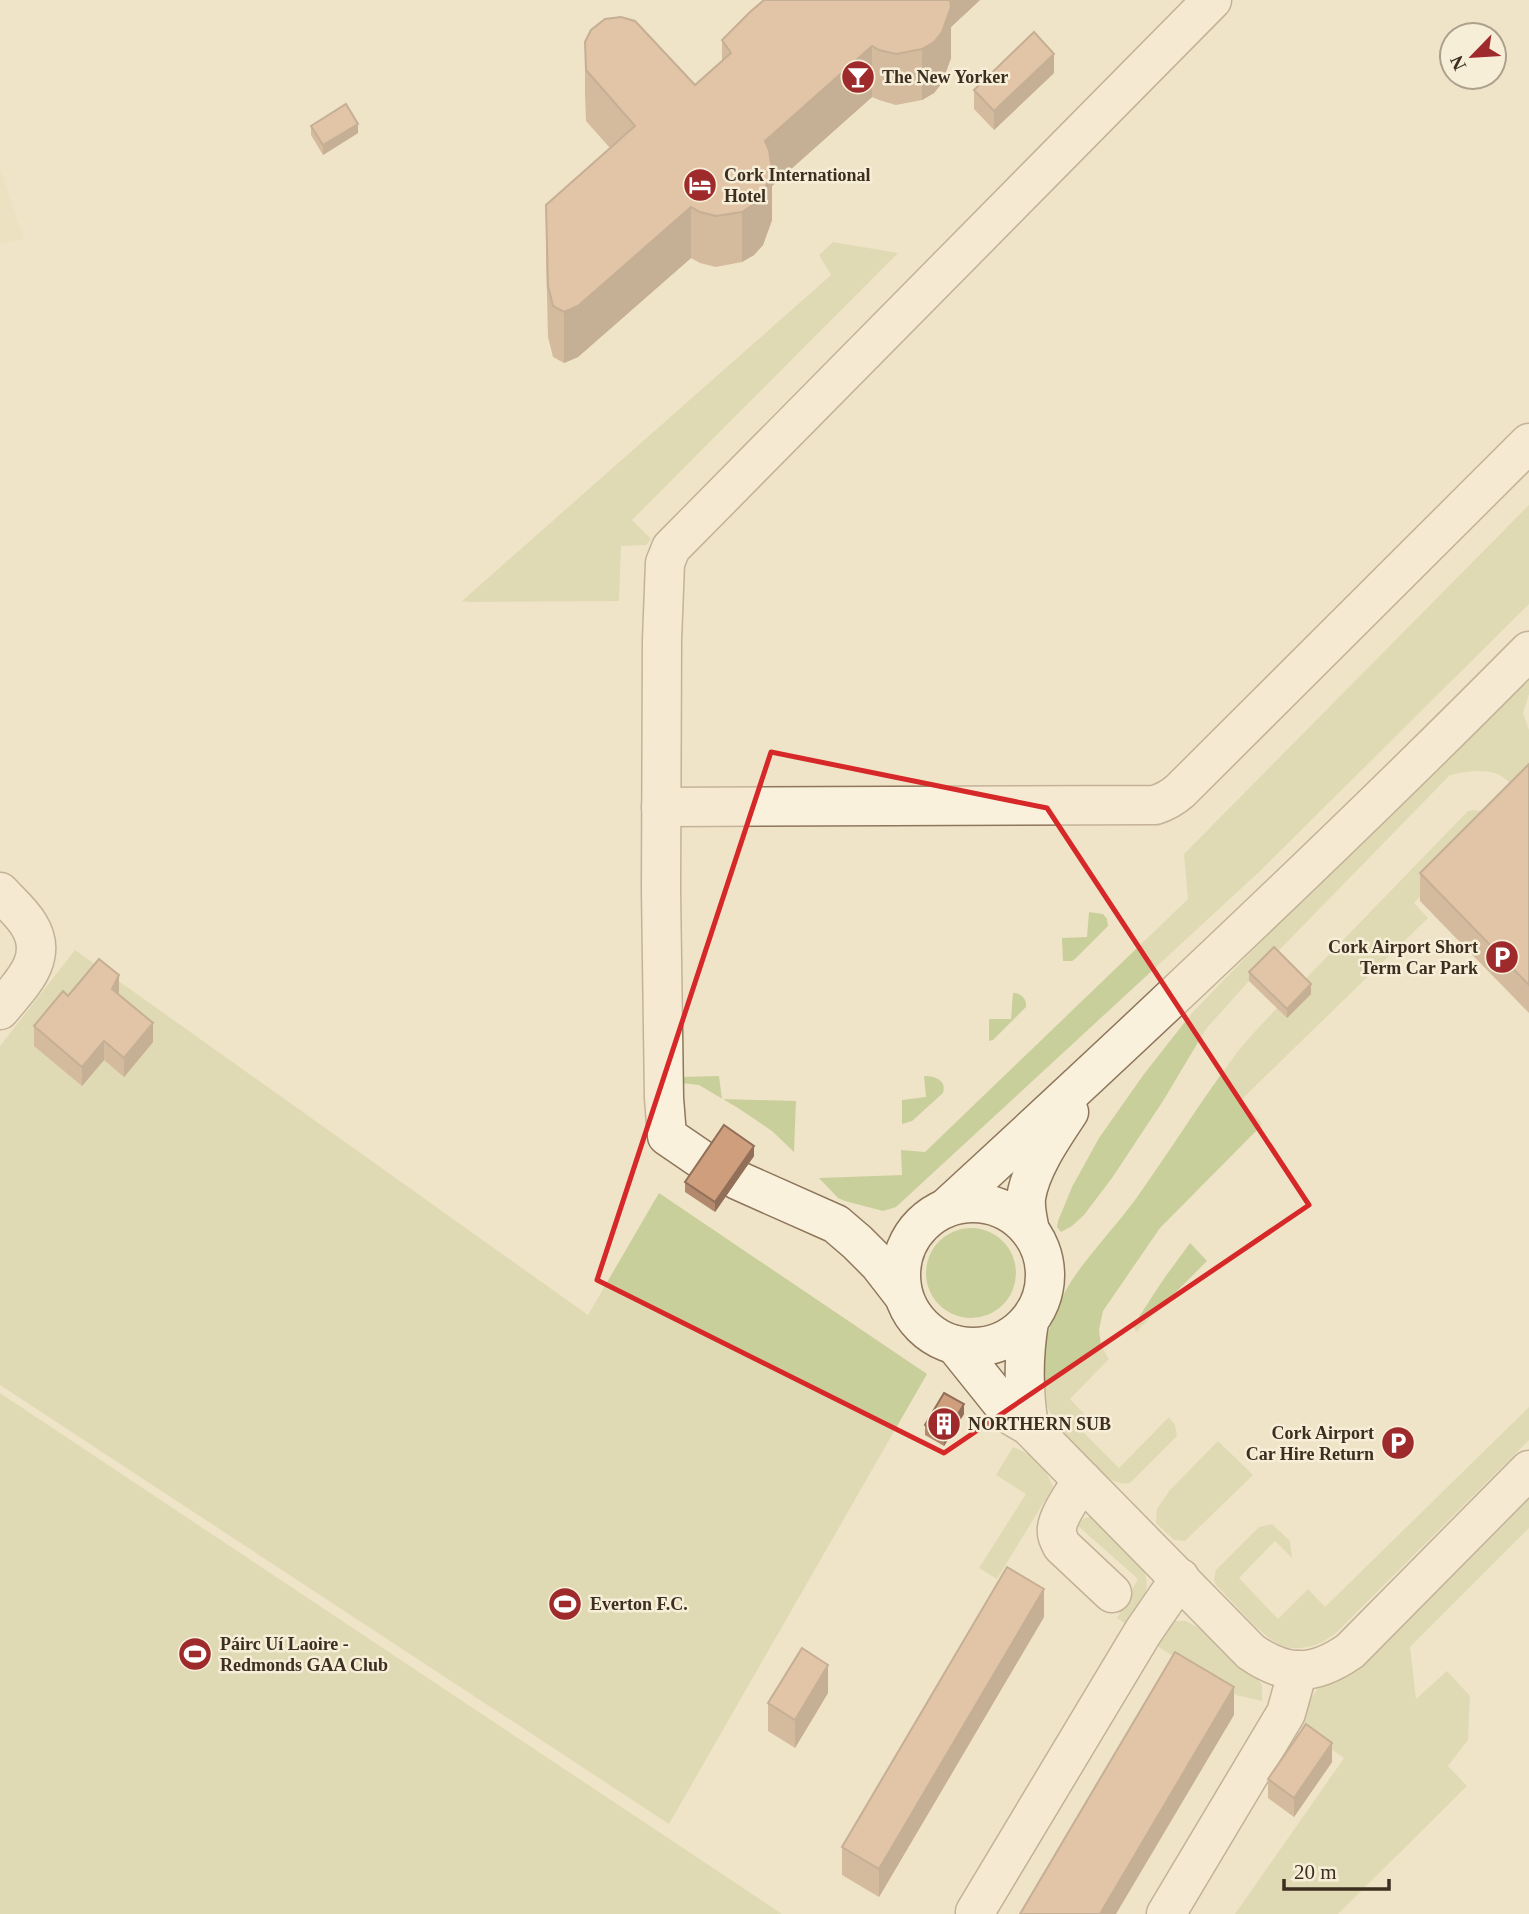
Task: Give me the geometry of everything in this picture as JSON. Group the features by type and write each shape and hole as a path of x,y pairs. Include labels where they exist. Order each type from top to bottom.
{"street":[{"path":"1029,1322 999,1343 977,1348 955,1345 932,1335 914,1318 903,1296 879,1264 836,1224 721,1171 667,1136 664,1098 661,807 665,563 671,548 1212,0"},
{"path":"661,807 1143,806 1170,800 1529,443"},
{"path":"903,1296 900,1274 904,1253 913,1234 927,1219 946,1208 1265,912 1529,651"},
{"path":"0,892 29,924 36,942 36,957 32,971 0,1010"},
{"path":"1029,1426 1023,1369 1029,1322 1041,1298 1045,1275 1041,1252 1030,1231 1026,1196 1046,1148 1092,1074"},
{"path":"946,1208 969,1203 992,1205 1013,1215 1030,1231"},
{"path":"955,1345 1012,1416 1029,1426 1251,1653 1280,1669 1298,1670 1326,1665 1350,1651 1529,1470"},
{"path":"1082,1480 1059,1520 1058,1537 1062,1546 1112,1594"},
{"path":"975,1912 1143,1632 1180,1578"},
{"path":"1166,1914 1286,1713 1298,1670"}],"highlighted area":[{"path":"771,752 1047,808 1309,1205 944,1453 597,1280"}],"shaded area":[{"path":"0,168 24,239 0,244"}],"green space":[{"path":"833,242 898,253 632,520 651,539 646,545 621,546 619,601 462,601 831,275 819,255"},
{"path":"1529,505 1529,604 1259,872 896,1207 883,1211 838,1198 819,1178 902,1175 901,1150 925,1152 1188,899 1184,854"},
{"path":"1529,673 1529,694 1523,713 1529,730 1529,792 1519,802 1510,784 1496,774 1473,771 1450,775 1249,981 1206,1029 1112,1178 1084,1215 1061,1232 1057,1227 1058,1221 1072,1187 1099,1138 1192,1013 1326,874"},
{"path":"1468,811 1480,811 1493,823 1414,903 1428,918 1240,1101 1262,1125 1160,1228 1103,1311 1099,1330 1101,1346 1109,1359 1070,1399 1086,1416 1078,1427 1119,1468 1169,1417 1175,1425 1177,1436 1130,1483 1114,1481 1093,1465 1064,1434 1049,1411 1043,1395 1045,1345 1053,1317 1065,1292 1087,1259 1135,1200 1238,1051"},
{"path":"1089,912 1103,914 1108,926 1075,959 1063,961 1062,938 1087,937"},
{"name":"Everton F.C.","path":"75,950 588,1315 659,1193 927,1374 669,1824 0,1385 0,1046"},
{"path":"1013,993 1023,997 1026,1007 989,1041 989,1019 1011,1019"},
{"path":"719,1076 722,1099 699,1085 681,1083 680,1077"},
{"path":"924,1076 942,1082 943,1093 912,1121 902,1124 902,1100 926,1097"},
{"path":"723,1099 796,1101 794,1152 772,1131"},
{"path":"971,1228 988,1231 1003,1241 1013,1256 1016,1273 1013,1290 1003,1305 988,1315 971,1318 954,1315 939,1305 929,1290 926,1273 929,1256 939,1241 954,1231"},
{"path":"1190,1243 1207,1261 1136,1332 1135,1323"},
{"name":"Páirc Uí Laoire - Redmonds GAA Club","path":"0,1393 782,1914 0,1914"},
{"path":"1529,1407 1529,1440 1325,1641 1299,1648 1285,1647 1277,1643 1258,1629 1216,1585 1216,1570 1259,1527 1272,1524 1290,1541 1292,1558 1275,1541 1239,1578 1278,1619 1308,1589 1325,1607"},
{"path":"1218,1441 1253,1475 1185,1541 1174,1540 1156,1523 1157,1509 1170,1490"},
{"path":"1013,1447 1038,1461 1053,1487 997,1579 979,1568 1026,1494 996,1475"},
{"path":"1529,1499 1529,1528 1410,1647 1416,1699 1447,1671 1470,1696 1468,1740 1448,1766 1467,1786 1338,1914 1235,1914 1344,1758 1299,1727 1321,1684 1350,1673 1372,1658"},
{"path":"1090,1517 1142,1567 1145,1575 1145,1598 1130,1627 1117,1618 1138,1579 1077,1525 1084,1518"},
{"path":"1172,1621 1186,1621 1201,1629 1228,1656 1255,1675 1262,1685 1262,1701 1236,1695 1152,1643"}],"building":[{"name":"Cork International Hotel","path":"764,0 950,0 951,7 942,32 934,42 922,49 896,54 872,46 765,141 772,170 763,194 754,204 742,212 716,216 691,207 578,306 564,312 553,306 548,286 546,205 635,126 586,70 585,42 591,30 605,19 621,17 635,21 695,85 731,53 722,40"},
{"path":"1034,32 1054,54 994,111 974,90"},
{"path":"346,104 358,124 323,145 311,126"},
{"name":"Cork Airport Short Term Car Park","path":"1529,764 1529,985 1420,873"},
{"path":"1274,947 1311,984 1287,1009 1249,972"},
{"path":"99,959 119,975 112,989 153,1023 124,1058 104,1041 82,1067 34,1026 63,991 68,996"},
{"path":"724,1125 754,1146 715,1202 685,1182"},
{"path":"944,1393 964,1404 944,1437 925,1425"},
{"path":"1007,1567 1044,1589 879,1869 842,1847"},
{"path":"802,1648 828,1665 795,1720 768,1703"},
{"path":"1175,1652 1234,1687 1100,1914 1020,1914"},
{"path":"1306,1724 1332,1743 1294,1798 1268,1779"}],"place":[{"name":"The New Yorker","path":"858,77"},
{"name":"Cork International Hotel","path":"700,185"},
{"name":"Cork Airport Short Term Car Park","path":"1502,957"},
{"name":"NORTHERN SUB","path":"944,1424"},
{"name":"Cork Airport Car Hire Return","path":"1398,1443"},
{"name":"Everton F.C.","path":"565,1604"},
{"name":"Páirc Uí Laoire - Redmonds GAA Club","path":"195,1654"}]}
